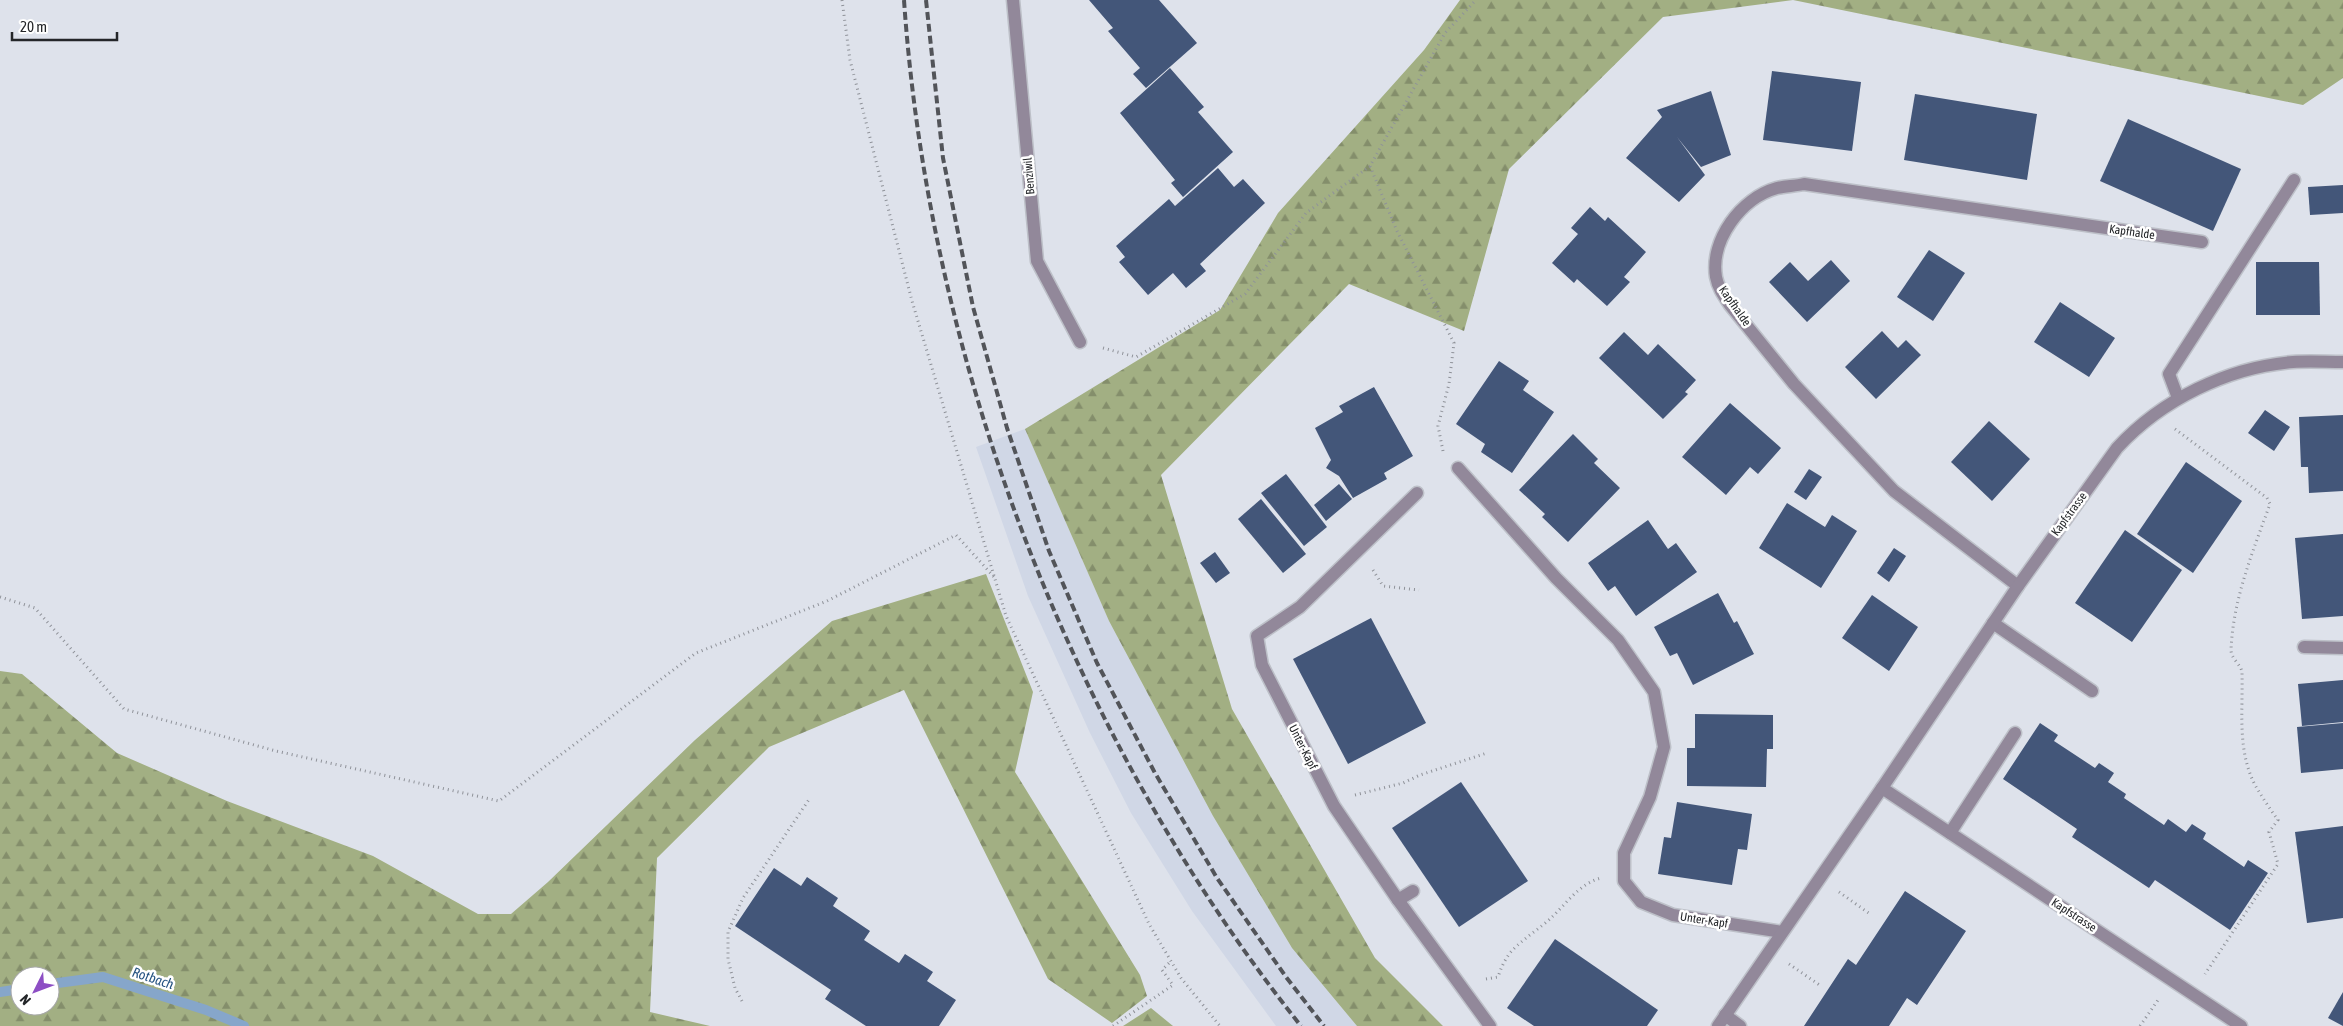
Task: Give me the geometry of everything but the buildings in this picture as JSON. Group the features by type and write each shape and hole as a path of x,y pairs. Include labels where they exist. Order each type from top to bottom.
{"street":[{"name":"Benziwil","path":"1013,0 1037,261 1080,342"},
{"path":"2178,398 2169,374 2294,180"},
{"name":"Kapfhalde","path":"2018,586 1894,491 1794,384 1730,305 1721,291 1716,277 1719,246 1727,227 1754,200 1776,189 1804,184 2202,242"},
{"name":"Kapfstrasse","path":"1722,1021 2018,586 2117,448 2129,435 2178,398 2212,382 2267,366 2292,362 2343,362"},
{"path":"1458,468 1556,578 1618,640 1654,692 1664,747 1650,797 1624,853 1624,875"},
{"name":"Unter-Kapf","path":"1417,493 1300,607 1257,636 1262,665 1331,801 1398,900 1490,1026"},
{"path":"1993,623 2092,691"},
{"path":"2304,647 2343,648"},
{"path":"1950,833 2016,733"},
{"name":"Kapfstrasse","path":"1882,788 2241,1026"},
{"name":"Unter-Kapf","path":"1624,875 1624,881 1641,902 1673,915 1782,932"},
{"path":"1398,900 1413,891"},
{"path":"1722,1021 1740,1026"}],"path":[{"path":"842,0 850,60 912,301 1006,616 1149,924 1181,978 1220,1026"},
{"path":"1080,342 1136,357 1245,294 1306,213 1370,166 1445,33 1476,0"},
{"path":"1370,166 1397,231 1454,343 1448,384 1438,426 1442,450 1458,468"},
{"path":"2163,409 2177,433 2267,498 2270,504 2245,574 2235,616 2231,653 2242,670 2241,733 2246,759 2255,784 2278,820 2269,832 2278,864 2192,993"},
{"path":"0,597 35,608 124,709 276,752 499,801 696,653 827,601 956,535 995,578"},
{"path":"1359,548 1383,586 1419,590"},
{"path":"1331,801 1403,783 1420,775 1487,753"},
{"path":"742,1001 735,988 728,960 728,932 743,898 810,798"},
{"path":"1489,979 1498,977 1502,964 1511,952 1579,890 1592,880 1624,875"},
{"path":"1819,878 1870,914"},
{"path":"1769,950 1821,986"},
{"path":"1113,1026 1173,985 1162,970 1171,961"},
{"path":"2140,1026 2172,980"}],"shaded area":[{"path":"1025,429 1109,621 1213,816 1292,948 1357,1026 1276,1026 1192,911 1131,813 1090,733 1028,596 976,447"}],"green space":[{"path":"1460,0 1793,0 1663,17 1509,169 1464,331 1349,284 1161,475 1232,709 1375,958 1443,1026 1357,1026 1292,948 1213,816 1109,621 1025,429 1220,310 1278,213 1424,50"},
{"path":"1793,0 2343,0 2343,78 2303,105"},
{"path":"986,574 1033,692 1015,772 1140,975 1147,996 1112,1023 1048,979 904,690 769,747 657,858 650,1012 710,1026 0,1026 0,671 22,674 117,753 227,801 373,856 478,914 511,914 548,882 695,740 832,621"},
{"path":"1151,1008 1173,1026 1123,1026"}],"waterway":[{"name":"Rotbach","path":"60,983 103,977 206,1010 244,1026"},
{"name":"Rotbach","path":"0,992 10,990"}],"railway":[{"path":"904,0 919,137 945,274 980,409 1026,542 1082,672 1146,796 1220,915 1301,1026"},
{"path":"926,0 943,158 973,307 1007,428 1049,551 1097,663 1155,773 1217,878 1286,977 1324,1026"}]}
